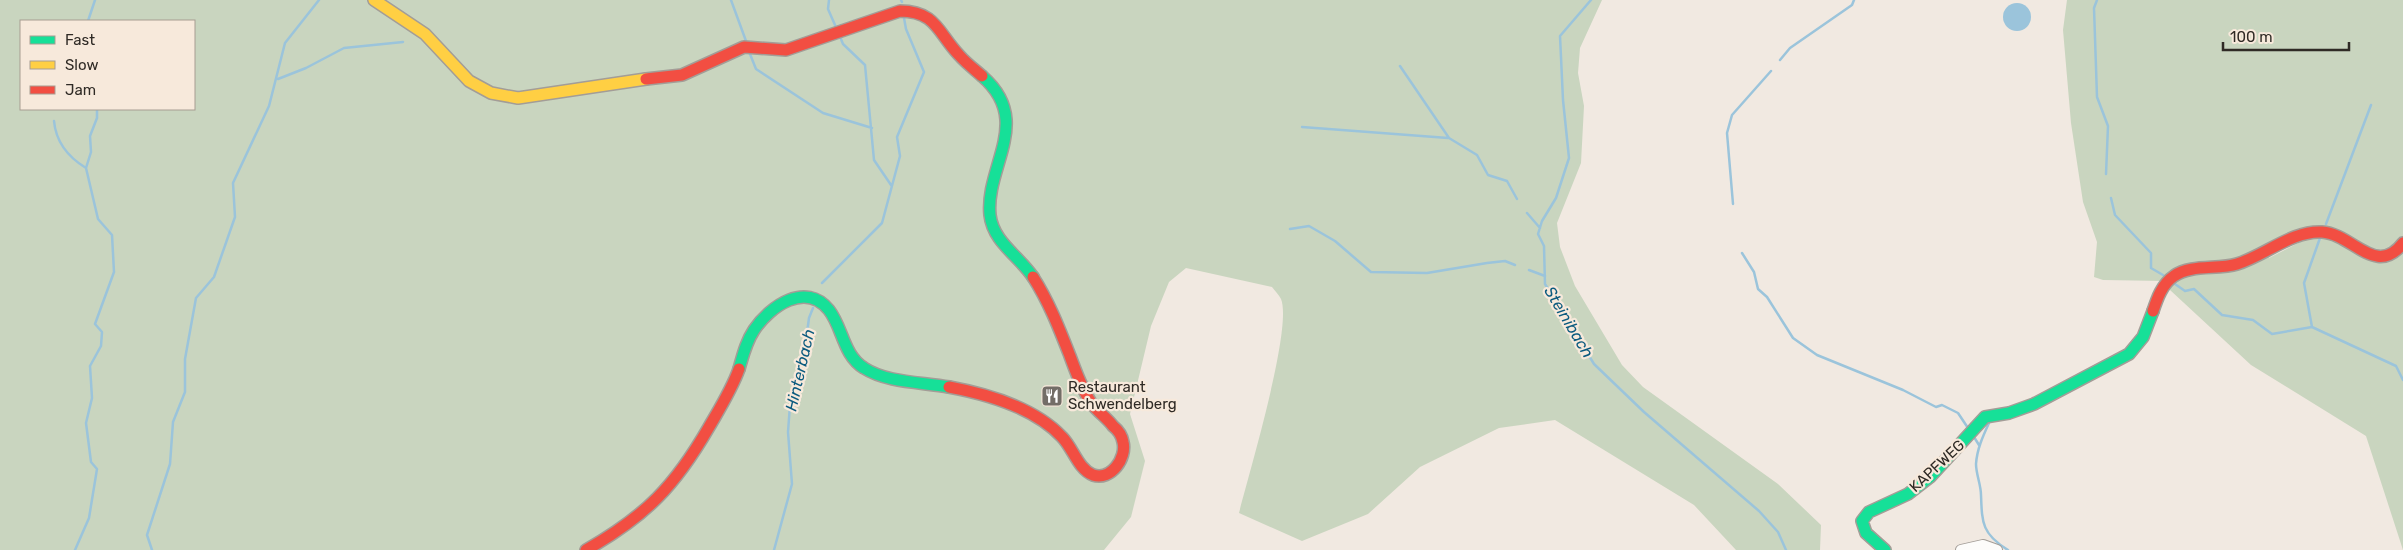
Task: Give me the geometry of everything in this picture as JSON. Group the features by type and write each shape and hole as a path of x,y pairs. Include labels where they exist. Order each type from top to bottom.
{"street":[{"path":"374,0 425,34 474,84 491,93 518,98 539,96 588,86 682,75 744,47 786,50 900,11 911,10 924,14 932,20 956,53 989,81 999,96 1005,114 1007,135 1002,163 990,199 990,216 994,231 1008,250 1033,275 1046,298 1089,400 1122,438 1124,449 1122,458 1112,471 1097,475 1087,473 1081,468 1072,450 1056,430 1005,402 985,395 877,375 864,369 850,358 828,309 815,299 799,296 780,304 752,332 732,385 685,464 663,494 641,514 586,550"},
{"name":"KAPFWEG","path":"1885,550 1864,530 1862,524 1864,515 1913,491 1951,458 1985,417 2009,413 2034,404 2129,354 2141,342 2148,331 2164,287 2181,271 2223,268 2247,261 2302,236 2318,231 2332,234 2381,257 2392,255 2403,243"},
{"path":"1961,550 1983,545 1998,550"}],"green space":[{"path":"0,0 1602,0 1580,48 1578,73 1584,106 1581,163 1557,223 1560,247 1575,286 1622,365 1643,387 1778,484 1821,525 1820,550 1736,550 1694,505 1555,420 1499,428 1420,467 1368,514 1302,541 1239,513 1268,403 1281,340 1283,315 1281,299 1272,287 1186,268 1169,282 1151,326 1130,414 1145,461 1131,517 1104,550 0,550"},
{"path":"2067,0 2403,0 2403,241 2381,255 2329,229 2249,258 2165,281 2103,280 2094,277 2097,242 2083,202 2071,123 2063,30"},
{"path":"2316,234 2372,257 2403,246 2403,550 2366,436 2251,365 2170,290 2174,279 2269,256 2269,258"}],"water":[{"path":"2017,3 2027,7 2031,17 2027,27 2017,31 2007,27 2003,17 2007,7"}],"waterway":[{"path":"88,20 95,0"},
{"path":"152,550 147,535 170,464 173,422 185,392 185,359 196,298 214,277 235,217 233,183 269,106 285,43 319,0"},
{"path":"731,0 746,41"},
{"path":"829,0 828,9 835,25"},
{"name":"Steinibach","path":"1591,0 1560,36 1563,100 1569,158 1556,198 1542,221 1538,234 1544,246 1545,284 1594,364 1644,412 1759,511 1778,532 1786,550"},
{"path":"1780,60 1790,48 1852,5 1854,0"},
{"path":"2097,0 2094,8 2097,97 2108,126 2106,174"},
{"path":"822,283 882,223 900,156 897,137 924,72 906,29 904,18"},
{"path":"841,39 843,44 865,65 874,160 891,185"},
{"path":"278,79 306,68 344,48 403,42"},
{"path":"750,54 756,69 823,113 872,128"},
{"path":"1400,66 1449,138 1477,155 1488,175 1507,181 1517,199"},
{"path":"1733,204 1727,133 1732,115 1771,71"},
{"path":"2326,224 2371,105"},
{"path":"75,550 89,518 97,469 91,462 86,423 92,398 90,366 101,346 102,332 95,324 114,272 112,235 98,219 86,168 91,152 90,136 97,118 97,110"},
{"path":"54,121 57,136 64,149 86,168"},
{"path":"1302,127 1448,138"},
{"path":"2111,198 2115,215 2151,253 2151,268 2163,275"},
{"path":"1527,213 1540,228"},
{"path":"1290,229 1309,226 1335,241 1371,272 1427,273 1505,261 1515,265"},
{"path":"2312,327 2304,283 2320,238"},
{"path":"1742,253 1754,272 1758,289 1767,297 1793,338 1817,355 1903,390 1936,407 1942,405 1958,413 1968,428"},
{"path":"1529,270 1545,276"},
{"path":"2175,284 2185,291 2194,289 2222,315 2253,320 2272,334 2312,327 2396,366 2403,380"},
{"name":"Hinterbach","path":"774,550 792,484 788,432 790,405 800,385 809,318 813,308"},
{"path":"1989,423 1979,448 1976,464 1981,491 1983,520 1988,533 2008,550"},
{"path":"1974,437 1979,445"}],"traffic: fast":[{"path":"982,76 997,93 1004,110 1006,127 1004,144 990,197 992,225 1001,241 1033,277"},
{"path":"739,369 749,339 761,321 779,305 799,297 810,298 820,302 829,310 834,317 847,349 857,363 864,368 883,377 949,387"},
{"path":"1885,550 1866,533 1862,521 1869,512 1908,494 1930,477 1985,417 2009,413 2034,404 2129,354 2143,337 2153,311"}],"traffic: slow":[{"path":"374,0 425,34 469,81 491,93 518,98 646,79"}],"traffic: jam":[{"path":"646,79 682,75 744,47 786,50 900,11 912,12 929,19 962,58 982,76"},
{"path":"2153,311 2163,287 2170,279 2181,272 2237,264 2289,239 2311,232 2333,234 2374,255 2383,256 2393,253 2403,243"},
{"path":"949,387 1009,403 1038,418 1062,437 1083,468 1093,475 1106,475 1116,467 1123,455 1124,448 1120,433 1088,399 1053,315 1033,277"},
{"path":"586,550 626,525 671,483 709,427 739,369"}],"place":[{"name":"Restaurant Schwendelberg","path":"1052,396"}]}
